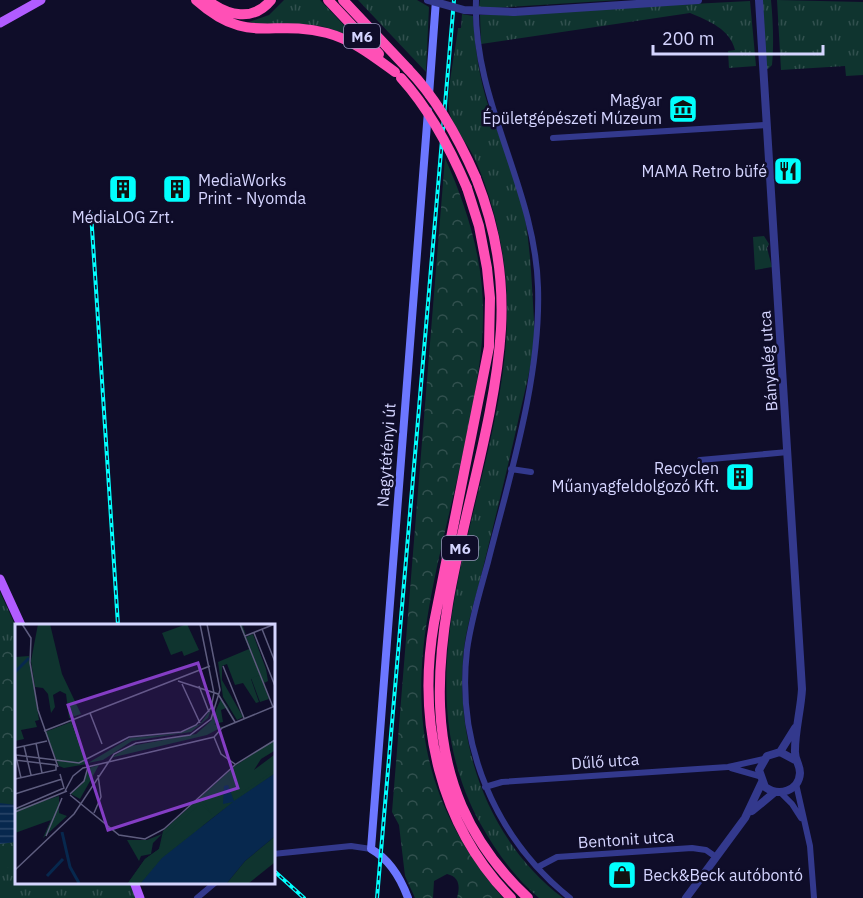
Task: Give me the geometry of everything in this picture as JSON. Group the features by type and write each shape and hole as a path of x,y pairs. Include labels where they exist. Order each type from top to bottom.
{"highway":[{"path":"196,0 215,16 238,27 254,30 310,30 340,37 401,73"},
{"path":"207,0 222,10 242,15 257,12 271,0"},
{"name":"M6","path":"328,0 401,73 435,101 476,178 489,215 501,288 500,337 487,420 443,626 439,666 439,714 449,767 467,814 495,859 528,898"},
{"name":"M6","path":"343,0 401,73 444,139 467,188 479,226 487,268 490,298 489,347 434,623 428,665 428,700 434,753 452,808 485,867 511,898"}],"main road":[{"path":"0,23 41,0"},
{"name":"Nagytétényi út","path":"371,849 436,0"},
{"path":"0,579 21,624"},
{"path":"371,849 383,858 397,876 408,898"},
{"path":"134,883 140,898"}],"street":[{"path":"428,0 464,10 514,12 698,0"},
{"path":"476,0 482,70 492,110 526,204 538,286 536,347 511,469 467,650 467,713 476,763 498,814 517,843 570,898"},
{"name":"Bányalég utca","path":"759,0 802,689 795,759 800,774 796,784 810,846 814,898"},
{"path":"553,138 766,124"},
{"path":"700,460 788,452"},
{"path":"511,469 531,472"},
{"name":"Bányalég utca","path":"780,752 798,720"},
{"path":"745,818 760,779 764,759 772,753 780,752 795,759"},
{"name":"Dűlő utca","path":"485,788 502,782 728,767 764,759"},
{"name":"Dűlő utca","path":"728,767 760,779"},
{"name":"Bányalég utca","path":"760,779 792,804 804,823"},
{"path":"686,898 745,818 778,792 796,784"},
{"path":"274,854 351,846 371,849"},
{"name":"Bentonit utca","path":"538,867 557,857 692,848 706,850 716,857"},
{"path":"197,898 215,883"}],"green space":[{"path":"284,0 320,0 357,39 317,26 249,22 269,15"},
{"path":"358,0 417,0 429,7 426,72"},
{"path":"480,0 620,0 494,8 479,7"},
{"path":"761,0 771,0 773,49 772,65 768,69 764,67"},
{"path":"777,0 863,2 863,75 846,76 845,66 781,70"},
{"path":"750,1 756,66 729,68 728,51 735,50 729,36 718,27 690,13 481,44 480,15"},
{"path":"462,14 473,16 478,62 486,97 519,191 527,228 534,320 526,387 465,639 462,684 465,719 471,754 481,787 496,819 514,848 537,875 563,898 539,898 530,890 513,872 480,823 455,760 447,696 450,631 461,565 492,432 504,366 507,301 498,228 488,193 475,159 449,110 450,82"},
{"path":"445,158 473,235 481,275 483,330 472,410 429,611 422,669 423,726 435,782 461,840 503,898 457,898 459,890 457,880 447,874 434,881 433,898 415,898 405,876 399,825 392,812"},
{"path":"764,236 769,244 767,248 772,267 755,270 753,237"},
{"path":"0,592 15,625 15,883 129,883 136,898 0,898"},
{"path":"0,647 9,647 15,656 15,805 0,803"},
{"path":"15,842 15,869 0,866 0,844"}],"water":[{"path":"0,803 15,805 15,842 0,844"}],"railway":[{"path":"377,898 454,0"},
{"path":"91,213 118,624"},
{"path":"274,871 304,898"}],"place":[{"name":"Magyar Épületgépészeti Múzeum","path":"683,109"},
{"name":"MAMA Retro büfé","path":"788,171"},
{"name":"MédiaLOG Zrt.","path":"123,189"},
{"name":"MediaWorks Print - Nyomda","path":"177,189"},
{"name":"Recyclen Műanyagfeldolgozó Kft.","path":"740,477"},
{"name":"Beck&Beck autóbontó","path":"622,875"}]}
